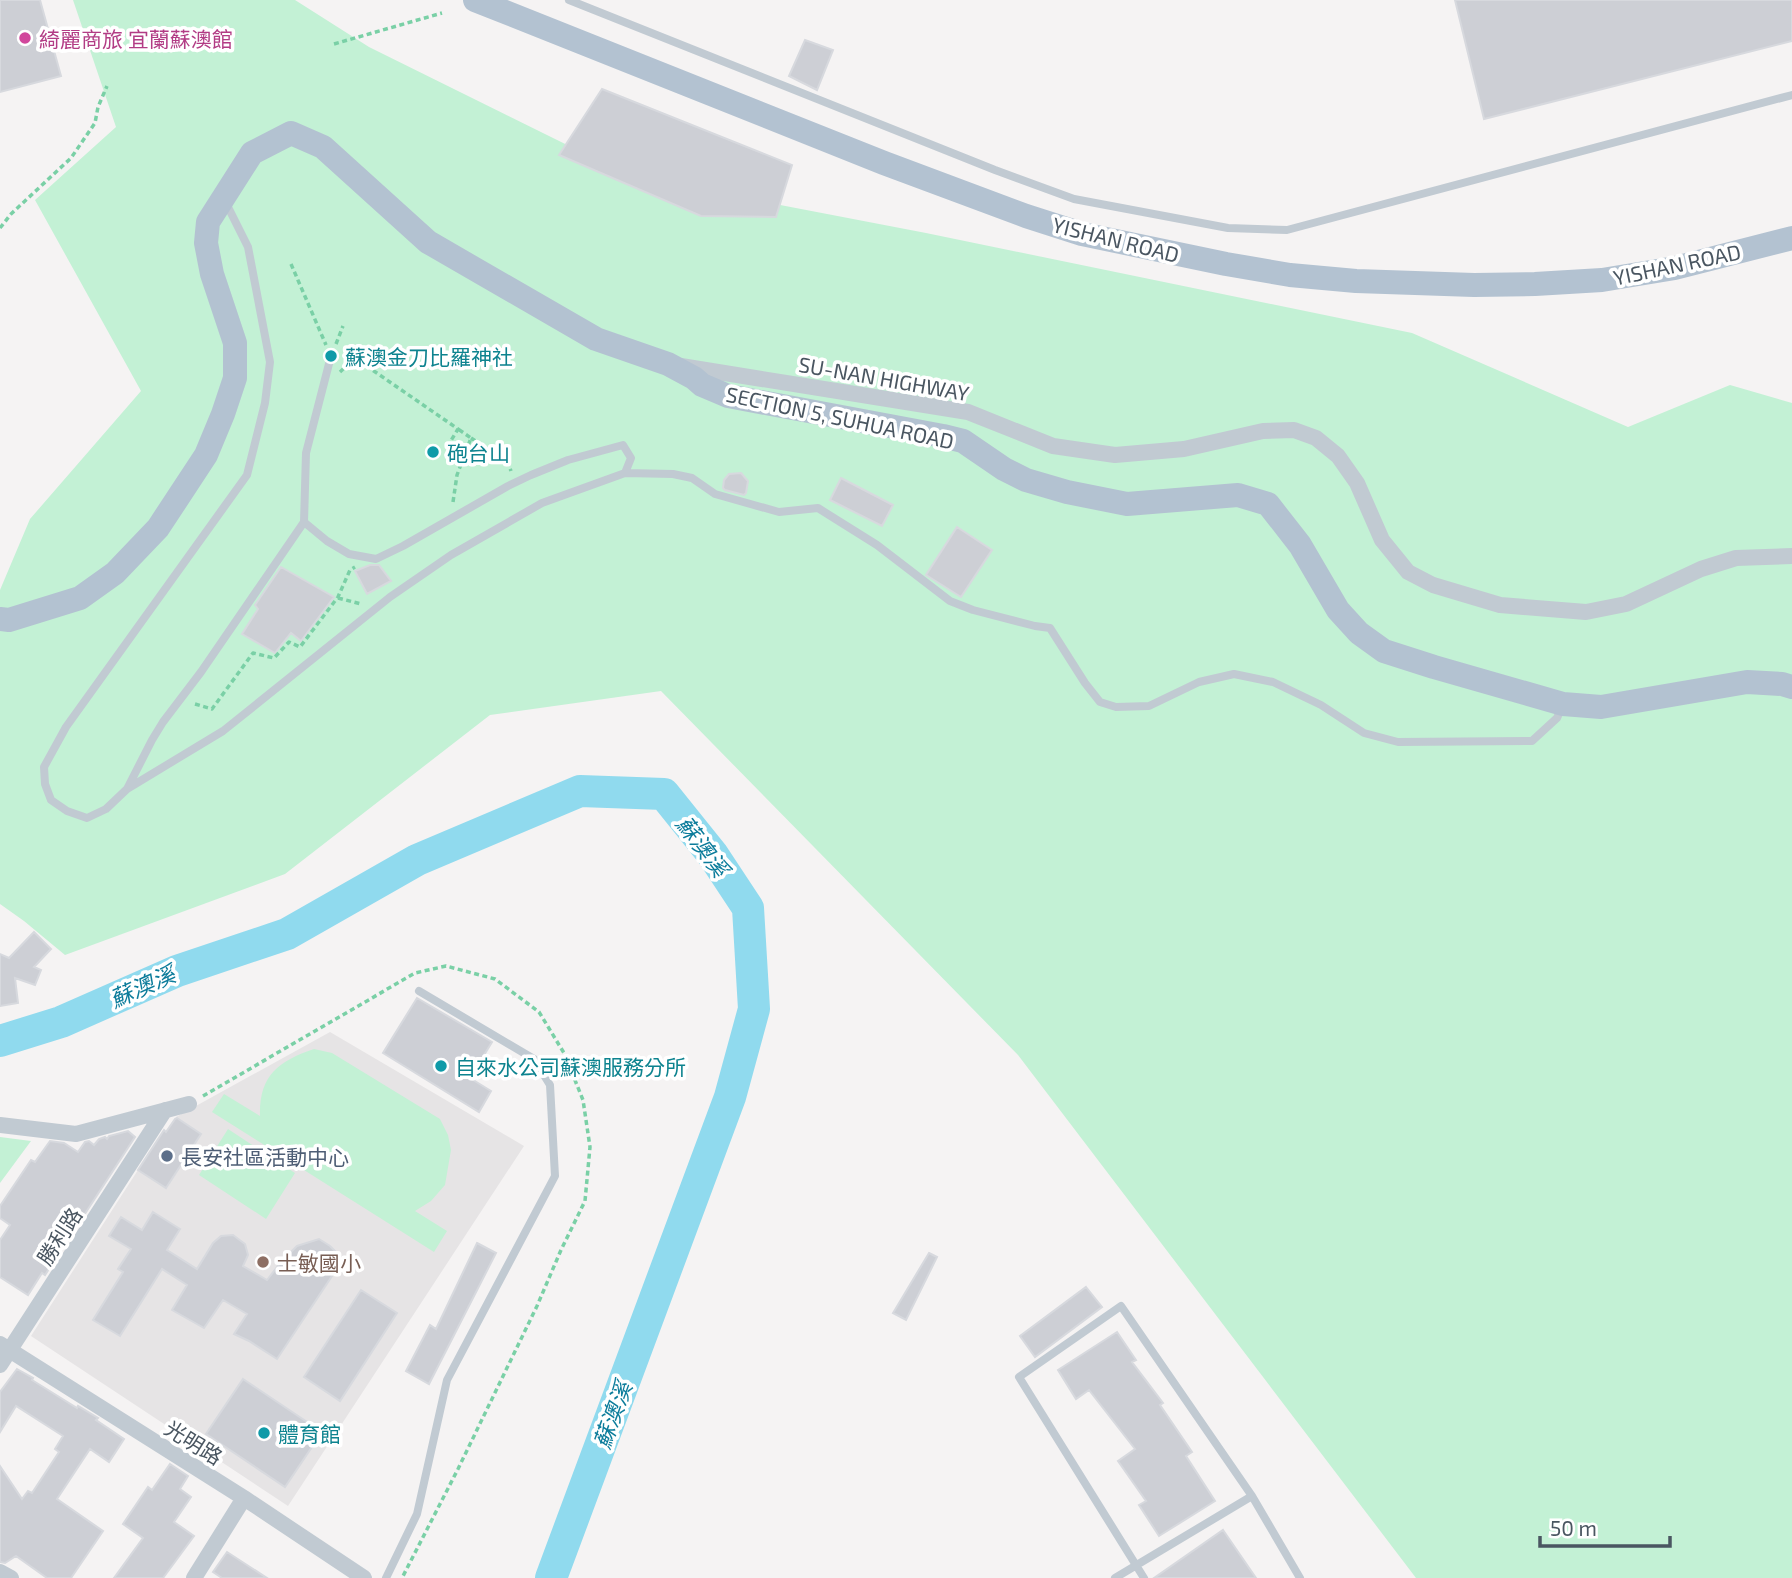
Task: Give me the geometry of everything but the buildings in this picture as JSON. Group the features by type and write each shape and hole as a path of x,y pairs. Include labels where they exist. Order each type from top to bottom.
{"main road":[{"name":"YISHAN ROAD","path":"475,0 1003,208 1082,234 1226,264 1290,275 1356,281 1535,284 1602,280 1675,268 1792,238"},
{"name":"SECTION 5, SUHUA ROAD","path":"4,619 80,598 115,573 158,528 206,455 235,379 235,344 212,274 206,243 208,222 252,153 291,133 323,147 428,242 596,339 668,364 702,385 729,396 963,441 1004,469 1026,480 1067,492 1128,504 1238,495 1268,504 1300,545 1338,610 1359,633 1384,651 1563,704 1601,707 1747,682 1792,687"}],"street":[{"name":"SU-NAN HIGHWAY","path":"668,364 968,412 1053,446 1115,455 1184,449 1263,431 1294,430 1316,438 1338,456 1357,483 1382,540 1408,572 1433,585 1500,605 1586,612 1626,604 1701,569 1736,558 1792,556"},
{"path":"0,1125 76,1134 189,1104"},
{"name":"勝利路","path":"0,1365 5,1347 165,1110"},
{"name":"光明路","path":"5,1347 365,1578"},
{"path":"194,1578 244,1498"},
{"path":"0,1572 11,1578"}],"lane":[{"path":"569,0 1074,199 1228,228 1287,230 1792,95"},
{"path":"224,198 248,247 270,362 265,403 247,475 66,727 44,767 45,784 51,800 67,811 87,818 106,809 127,789 223,731 376,608 451,555 542,503 625,473 673,474 692,478 715,494 779,512 818,508 877,545 950,601 973,610 1050,628 1100,702 1116,707 1149,706 1199,682 1234,674 1273,682 1321,705 1364,733 1398,742 1532,741 1557,718 1563,704"},
{"path":"127,789 163,722 201,672 304,522 306,453 331,356"},
{"path":"304,522 327,541 349,554 376,559 516,482 568,460 623,445 631,458 625,473"},
{"path":"386,1578 417,1514 447,1380 555,1176 550,1085 534,1059 419,991"},
{"path":"1144,1578 1019,1377 1121,1306 1252,1496 1300,1578"},
{"path":"1115,1578 1252,1496"}],"path":[{"path":"334,44 442,13"},
{"path":"0,228 71,158 94,123 107,86"},
{"path":"291,264 339,373 355,359 508,463 516,482"},
{"path":"331,356 343,327"},
{"path":"447,447 458,429"},
{"path":"450,518 457,475 471,438"},
{"path":"195,704 212,709 253,653 274,658 289,642 300,647 338,597 350,570 370,558"},
{"path":"338,597 376,608"},
{"path":"189,1104 415,973 446,967 495,979 539,1013 564,1053 583,1100 590,1147 585,1201 458,1469 402,1578"}],"shaded area":[{"name":"士敏國小","path":"330,1032 524,1146 288,1506 31,1336 138,1170 167,1188 201,1134 176,1117"}],"green space":[{"path":"73,0 295,0 369,47 630,176 926,233 1412,333 1628,427 1730,385 1792,403 1792,1578 1416,1578 1018,1055 661,691 490,715 285,874 65,955 0,904 0,590 30,519 141,391 35,200 116,127"},
{"path":"314,1049 332,1053 440,1119 448,1135 451,1150 445,1185 431,1201 415,1211 447,1231 434,1252 212,1112 224,1094 260,1116 263,1090 273,1072 290,1059"},
{"path":"228,1129 295,1173 266,1219 199,1175"},
{"path":"0,1137 31,1141 0,1183"}],"waterway":[{"name":"蘇澳溪","path":"0,1041 61,1022 177,971 287,934 417,860 580,791 664,794 713,855 748,908 754,1009 730,1097 551,1578"}],"place":[{"name":"綺麗商旅 宜蘭蘇澳館","path":"25,38"},
{"name":"蘇澳金刀比羅神社","path":"331,356"},
{"name":"砲台山","path":"433,452"},
{"name":"自來水公司蘇澳服務分所","path":"441,1066"},
{"name":"長安社區活動中心","path":"167,1156"},
{"name":"士敏國小","path":"263,1262"},
{"name":"體育館","path":"264,1433"}]}
